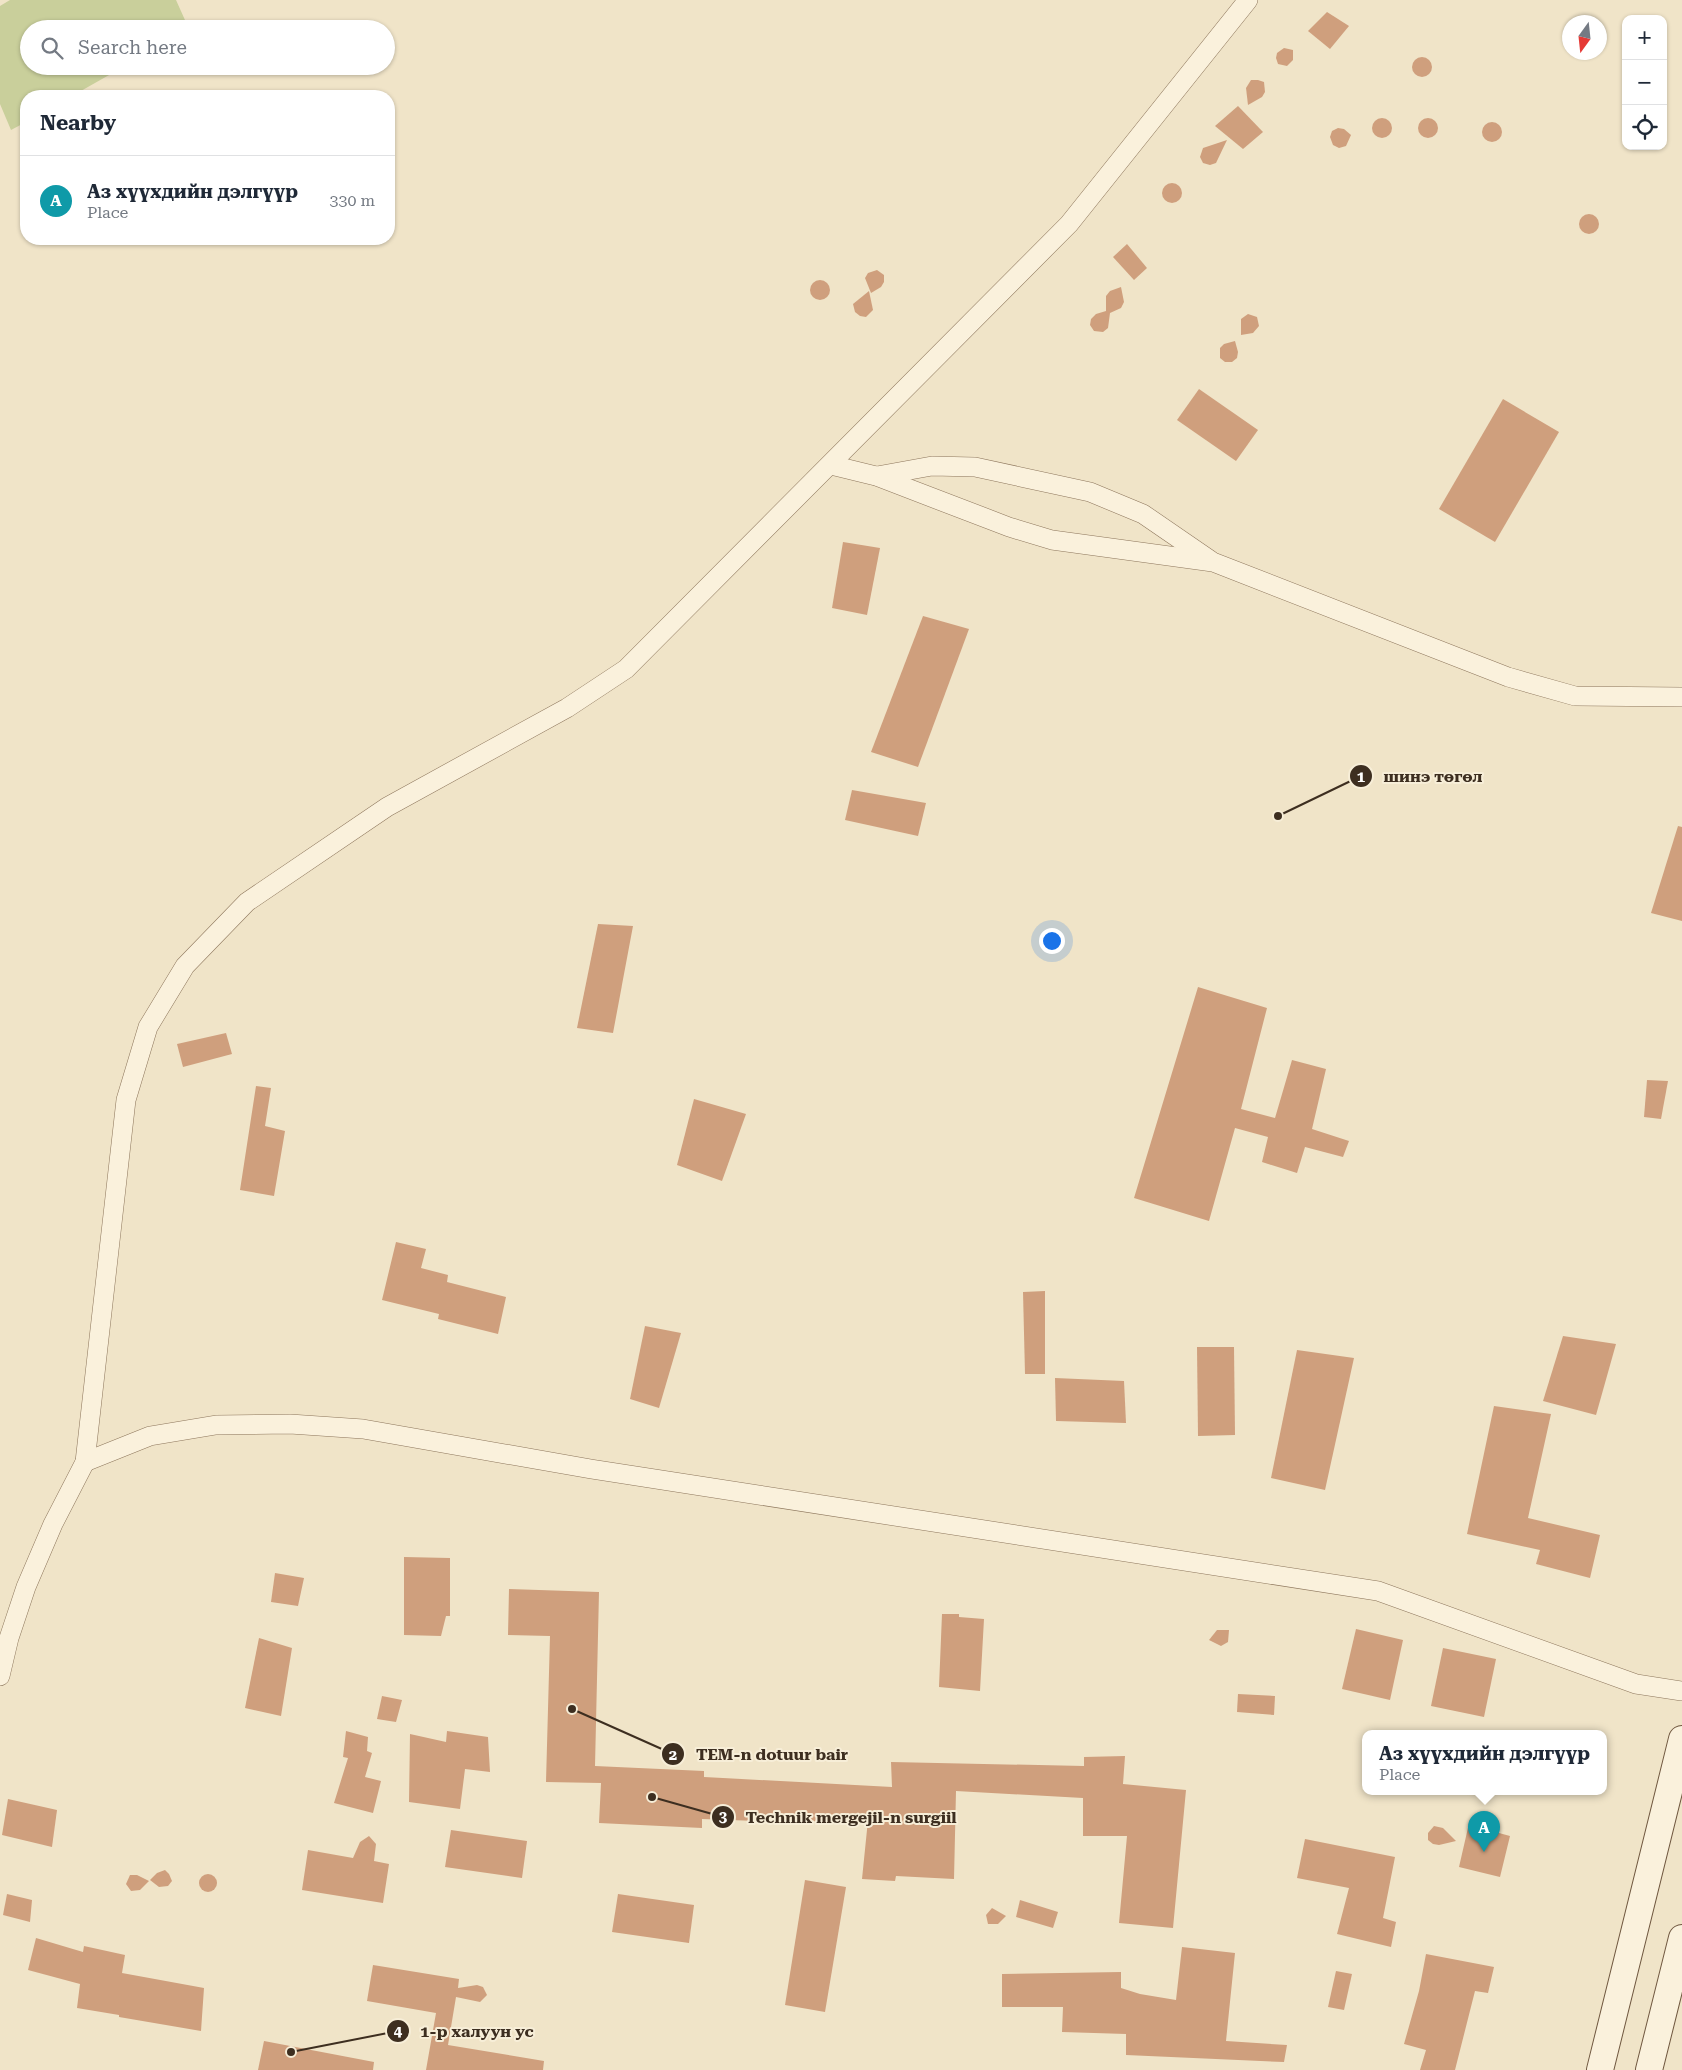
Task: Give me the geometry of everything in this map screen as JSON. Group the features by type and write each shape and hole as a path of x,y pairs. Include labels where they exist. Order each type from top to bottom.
{"main road":[{"path":"1600,2070 1682,1740"},
{"path":"1649,2070 1682,1938"}],"street":[{"path":"0,1676 9,1638 26,1587 53,1524 84,1462 126,1100 148,1027 185,966 247,902 362,823 387,807 567,708 626,669 1069,224 1248,0"},
{"path":"831,465 876,476 1009,527 1052,540 1213,562"},
{"path":"876,476 932,466 976,467 1090,492 1143,514 1213,562 1508,677 1575,696 1682,697"},
{"path":"84,1462 150,1436 216,1425 290,1424 363,1429 591,1469 1378,1591 1636,1684 1682,1691"}],"green space":[{"path":"10,0 176,0 185,20 20,20 20,75 109,75 83,90 20,90 20,125 11,130 0,104 0,6"}],"building":[{"path":"1327,12 1349,26 1330,49 1308,31"},
{"path":"1284,48 1293,50 1293,60 1287,66 1278,64 1276,58 1277,53"},
{"path":"1422,57 1429,60 1432,67 1429,74 1422,77 1415,74 1412,67 1415,60"},
{"path":"1251,80 1264,82 1265,92 1262,97 1248,105 1246,88"},
{"path":"1238,106 1263,132 1243,149 1215,126"},
{"path":"1382,118 1389,121 1392,128 1389,135 1382,138 1375,135 1372,128 1375,121"},
{"path":"1428,118 1435,121 1438,128 1435,135 1428,138 1421,135 1418,128 1421,121"},
{"path":"1492,122 1499,125 1502,132 1499,139 1492,142 1485,139 1482,132 1485,125"},
{"path":"1338,128 1344,129 1351,135 1346,146 1339,148 1333,145 1330,137 1332,131"},
{"path":"1227,140 1216,163 1210,165 1203,163 1200,157 1203,148"},
{"path":"1172,183 1179,186 1182,193 1179,200 1172,203 1165,200 1162,193 1165,186"},
{"path":"1589,214 1596,217 1599,224 1596,231 1589,234 1582,231 1579,224 1582,217"},
{"path":"1127,244 1147,268 1134,280 1113,257"},
{"path":"877,270 884,275 884,282 881,287 871,293 865,278 868,273"},
{"path":"820,280 827,283 830,290 827,297 820,300 813,297 810,290 813,283"},
{"path":"1121,287 1124,302 1121,308 1110,313 1108,328 1103,332 1094,331 1090,325 1091,319 1096,314 1106,311 1106,296 1110,291"},
{"path":"869,291 873,310 866,317 860,316 855,312 853,304"},
{"path":"1248,314 1257,317 1259,326 1253,333 1241,335 1241,319"},
{"path":"1235,341 1238,352 1237,358 1232,362 1225,362 1220,358 1220,348 1224,344"},
{"path":"1199,389 1258,430 1236,461 1177,420"},
{"path":"1503,399 1559,432 1495,542 1439,509"},
{"path":"843,542 880,548 867,615 832,608"},
{"path":"923,616 969,629 918,767 871,752"},
{"path":"852,790 926,803 918,836 845,820"},
{"path":"1678,826 1682,827 1682,921 1651,913"},
{"path":"598,924 633,926 613,1033 577,1028"},
{"path":"1198,987 1267,1008 1241,1109 1275,1118 1292,1060 1326,1069 1312,1129 1349,1141 1343,1157 1305,1147 1297,1173 1262,1162 1268,1137 1235,1128 1209,1221 1134,1198"},
{"path":"226,1033 232,1054 183,1067 177,1044"},
{"path":"1647,1080 1668,1081 1661,1119 1644,1117"},
{"path":"256,1086 271,1088 265,1126 285,1131 274,1196 240,1190"},
{"path":"694,1099 746,1114 722,1181 677,1165"},
{"path":"396,1242 426,1249 421,1268 448,1275 447,1282 506,1297 498,1334 438,1319 439,1314 382,1300"},
{"path":"1045,1291 1045,1374 1025,1374 1023,1292"},
{"path":"645,1326 681,1333 659,1408 630,1399"},
{"path":"1563,1336 1616,1344 1596,1415 1543,1401"},
{"path":"1197,1347 1234,1347 1235,1435 1198,1436"},
{"path":"1297,1350 1354,1358 1325,1490 1271,1478"},
{"path":"1055,1378 1124,1381 1126,1423 1056,1421"},
{"path":"1494,1406 1551,1414 1528,1518 1600,1535 1590,1578 1536,1564 1540,1550 1467,1534"},
{"path":"404,1557 450,1558 450,1616 446,1616 441,1636 404,1635"},
{"path":"275,1573 304,1578 298,1606 271,1602"},
{"path":"509,1589 599,1592 595,1766 704,1771 704,1777 892,1787 891,1762 1084,1766 1084,1757 1125,1756 1123,1784 1186,1790 1173,1928 1119,1923 1127,1836 1083,1836 1083,1798 956,1791 954,1879 896,1876 895,1881 862,1879 868,1820 784,1822 702,1819 702,1828 599,1823 601,1783 546,1782 550,1636 508,1635"},
{"path":"942,1614 959,1614 959,1617 984,1619 980,1691 939,1687"},
{"path":"1356,1629 1403,1640 1390,1700 1342,1689"},
{"path":"1217,1630 1229,1630 1228,1642 1221,1646 1209,1640"},
{"path":"259,1638 292,1648 281,1716 245,1708"},
{"path":"1443,1648 1496,1659 1484,1717 1431,1706"},
{"path":"1238,1694 1275,1696 1274,1715 1237,1712"},
{"path":"382,1696 402,1700 396,1722 377,1719"},
{"path":"346,1731 368,1737 367,1751 372,1753 365,1777 381,1781 373,1813 334,1803 348,1758 343,1757"},
{"path":"447,1731 488,1737 490,1772 465,1769 460,1809 409,1802 410,1734 446,1742"},
{"path":"8,1799 57,1810 52,1847 2,1835"},
{"path":"1470,1819 1490,1824 1488,1830 1510,1836 1500,1877 1459,1867"},
{"path":"1434,1826 1443,1828 1456,1841 1439,1845 1433,1844 1428,1840 1428,1833"},
{"path":"451,1830 527,1841 522,1878 445,1867"},
{"path":"369,1836 376,1844 374,1861 389,1864 383,1903 302,1890 308,1850 353,1858 360,1842"},
{"path":"1305,1839 1395,1857 1383,1918 1396,1922 1391,1947 1337,1934 1349,1888 1297,1878"},
{"path":"165,1870 172,1881 168,1886 159,1887 150,1880 157,1873"},
{"path":"208,1874 214,1877 217,1883 214,1889 208,1892 202,1889 199,1883 202,1877"},
{"path":"130,1875 137,1875 149,1881 140,1890 131,1891 126,1884"},
{"path":"805,1880 846,1887 825,2012 785,2005"},
{"path":"7,1894 32,1900 30,1922 3,1915"},
{"path":"618,1894 694,1905 689,1943 612,1932"},
{"path":"1020,1900 1058,1912 1053,1928 1016,1917"},
{"path":"992,1908 1006,1916 998,1924 988,1924 986,1915"},
{"path":"36,1938 83,1952 84,1946 125,1955 122,1973 204,1988 201,2031 77,2008 80,1984 28,1970"},
{"path":"1182,1947 1235,1953 1226,2041 1287,2045 1284,2062 1126,2055 1126,2034 1062,2032 1063,2007 1002,2007 1002,1974 1121,1972 1121,1988 1140,1994 1176,2000"},
{"path":"1426,1954 1494,1967 1488,1993 1475,1991 1455,2070 1420,2070 1426,2050 1404,2044 1419,1991"},
{"path":"373,1965 459,1979 458,1988 477,1985 483,1987 487,1995 480,2002 456,1997 448,2045 544,2061 543,2070 426,2070 436,2013 367,2001"},
{"path":"1336,1971 1352,1974 1344,2010 1328,2007"},
{"path":"264,2041 374,2062 373,2070 258,2070"}],"place":[{"name":"шинэ төгөл","path":"1278,816"},
{"name":"TEM-n dotuur bair","path":"572,1709"},
{"name":"Technik mergejil-n surgiil","path":"652,1797"},
{"name":"Аз хүүхдийн дэлгүүр","path":"1484,1852"},
{"name":"1-р халуун ус","path":"291,2052"}]}
